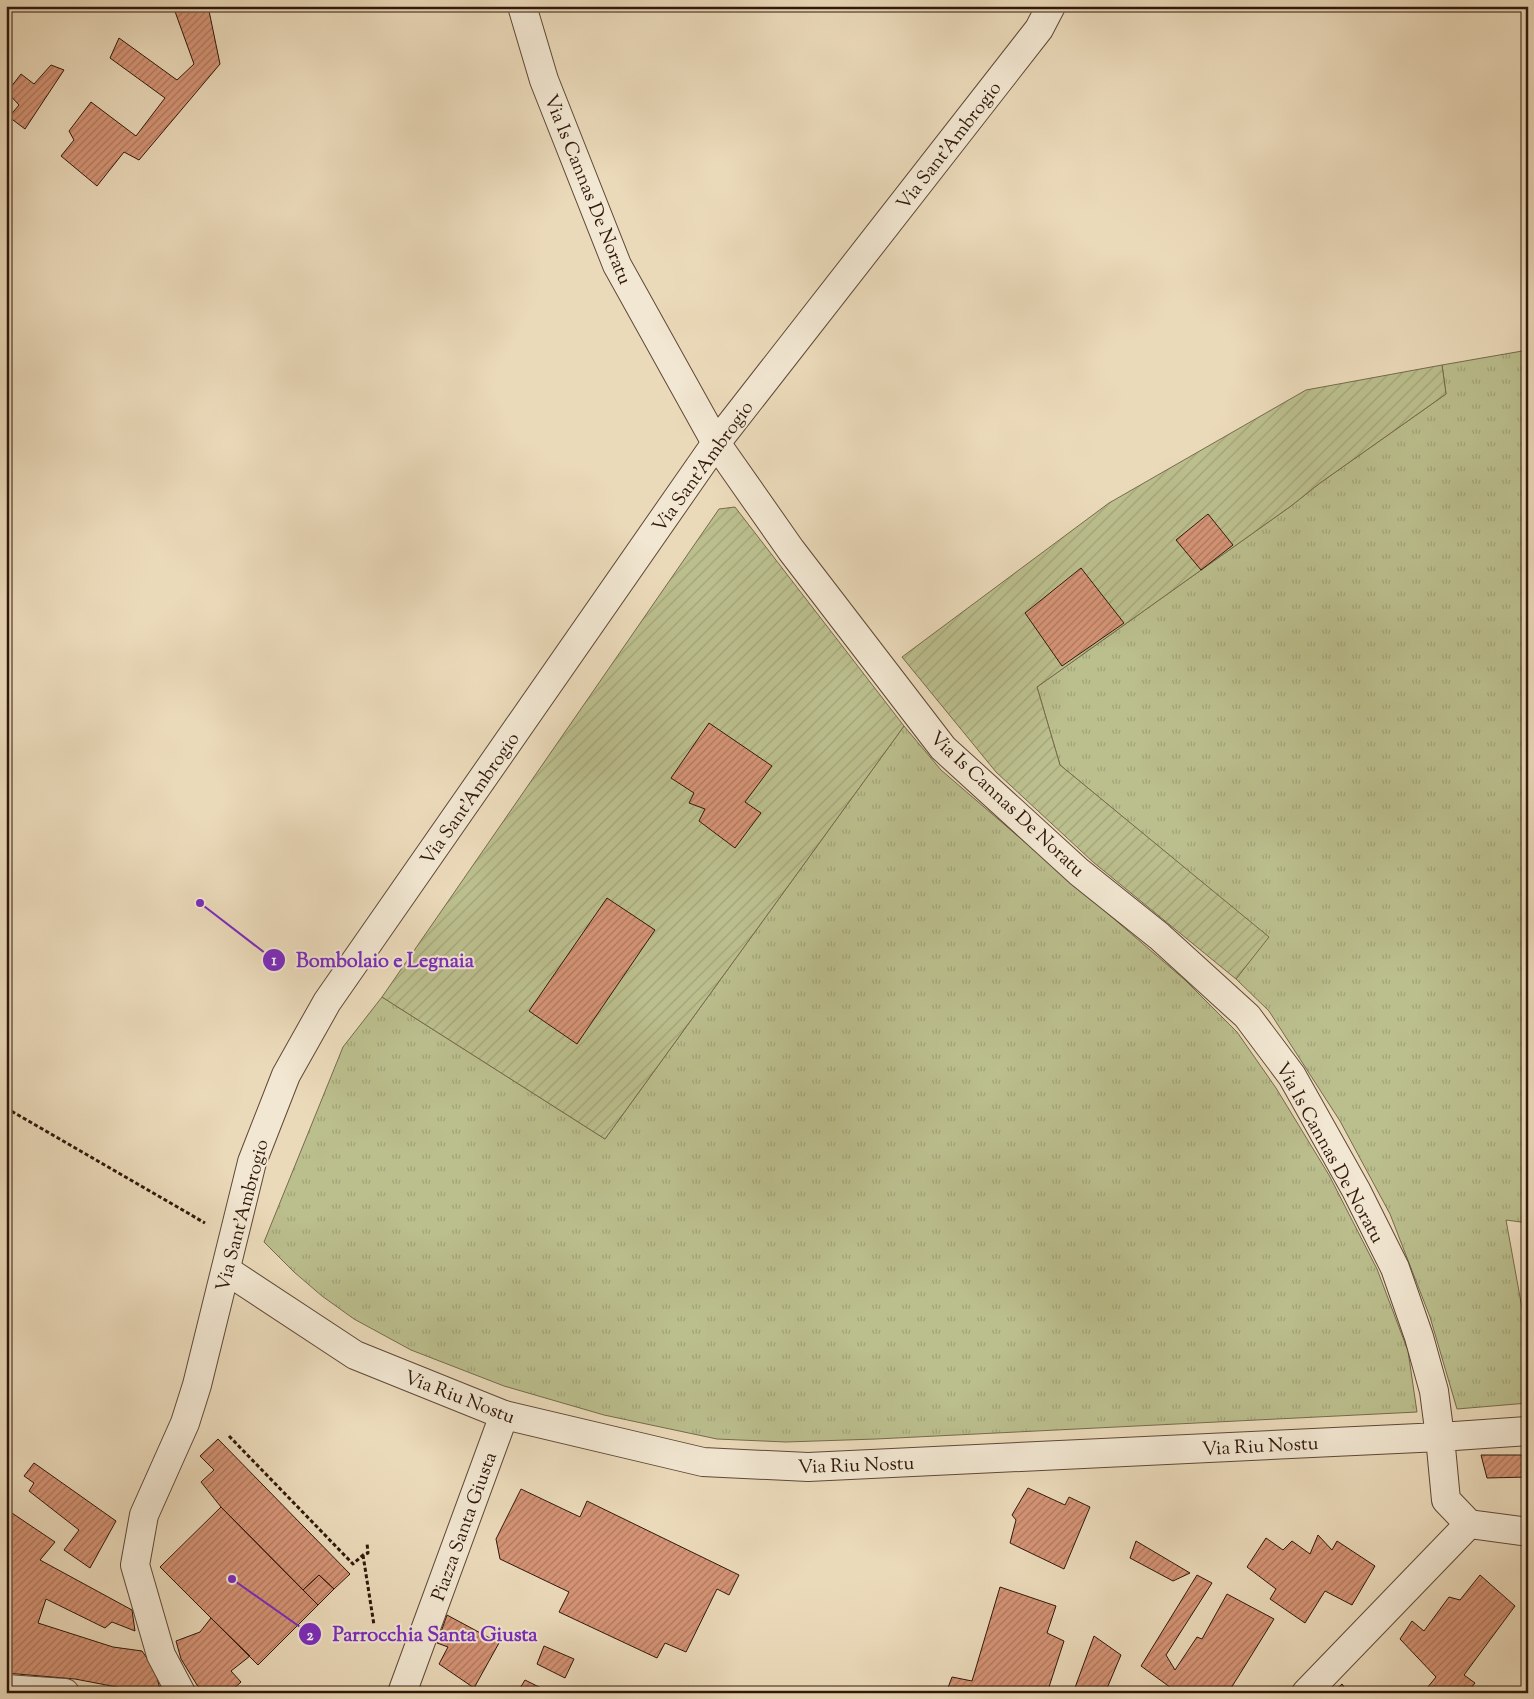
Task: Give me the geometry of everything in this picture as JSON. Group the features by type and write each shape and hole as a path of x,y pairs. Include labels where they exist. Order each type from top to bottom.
{"street":[{"name":"Via Is Cannas De Noratu","path":"522,6 544,80 616,265 716,443 791,550 943,748 1079,872 1159,936 1247,1016 1292,1076 1356,1190 1395,1268 1419,1337 1432,1382 1446,1500 1468,1524"},
{"name":"Via Sant'Ambrogio","path":"181,1693 161,1655 135,1565 144,1515 185,1423 197,1385 252,1162 283,1084 327,1002 716,443 1033,36 1051,6"},
{"name":"Via Riu Nostu","path":"226,1270 355,1355 504,1416 703,1462 808,1467 1440,1437 1528,1431"},
{"name":"Piazza Santa Giusta","path":"402,1693 504,1416"},
{"path":"1306,1693 1468,1524 1528,1532"},
{"path":"6,1689 65,1693"}],"path":[{"path":"6,1108 233,1240"},
{"path":"229,1436 353,1564 368,1553 367,1543"},
{"path":"363,1555 374,1625"}],"green space":[{"path":"1528,350 1528,1223 1506,1220 1528,1341 1528,1403 1457,1409 1430,1317 1390,1214 1340,1121 1269,1011 1236,979 1268,937 1060,765 1037,687 1446,394 1442,365"},
{"path":"1442,365 1446,394 1037,687 1060,765 1269,937 1236,979 1093,862 996,772 902,657 1109,503 1306,390"},
{"path":"735,507 904,726 605,1139 382,997 719,509"},
{"path":"904,726 941,770 1185,980 1237,1032 1276,1088 1329,1175 1377,1269 1408,1351 1417,1412 876,1439 786,1442 717,1439 604,1415 504,1386 411,1350 354,1319 322,1296 294,1272 264,1242 343,1047 382,997 605,1139"}],"building":[{"path":"173,6 208,6 220,64 139,160 124,152 97,186 61,156 74,140 69,131 91,102 136,136 165,98 110,58 119,38 177,80 194,64"},
{"path":"51,65 64,70 25,129 9,117 19,105 7,92 21,74 34,84"},
{"path":"1208,514 1233,545 1201,570 1176,540"},
{"path":"1081,568 1124,623 1062,666 1025,613"},
{"path":"709,723 772,766 745,802 761,813 735,848 699,821 705,809 689,803 694,793 671,778"},
{"path":"607,898 655,930 577,1044 529,1011"},
{"path":"218,1439 350,1574 334,1589 319,1575 303,1590 221,1507 201,1482 214,1470 200,1456"},
{"path":"6,1450 12,1454 6,1465"},
{"path":"1481,1455 1528,1455 1528,1477 1487,1478"},
{"path":"34,1463 116,1521 90,1568 64,1550 79,1530 29,1491 34,1483 24,1476"},
{"path":"1028,1488 1065,1505 1069,1497 1090,1507 1064,1569 1010,1543 1016,1520 1012,1515"},
{"path":"521,1489 580,1517 587,1501 739,1575 729,1595 717,1589 686,1652 665,1643 657,1658 559,1612 569,1592 500,1559 496,1539"},
{"path":"221,1507 318,1605 258,1665 160,1567"},
{"path":"6,1509 55,1542 40,1560 132,1610 135,1631 112,1622 105,1628 46,1599 38,1623 113,1647 142,1651 155,1670 161,1693 148,1693 75,1679 6,1673"},
{"path":"1318,1535 1332,1550 1337,1541 1375,1566 1352,1605 1325,1591 1305,1623 1270,1599 1276,1589 1247,1567 1266,1538 1283,1550 1292,1541 1310,1554"},
{"path":"1136,1541 1190,1573 1173,1581 1130,1558"},
{"path":"319,1575 334,1589 318,1605 303,1590"},
{"path":"1197,1575 1212,1583 1166,1655 1175,1670 1197,1637 1202,1639 1227,1594 1274,1619 1228,1693 1215,1689 1212,1693 1178,1693 1141,1666"},
{"path":"1480,1575 1515,1606 1464,1675 1475,1683 1467,1693 1423,1693 1436,1677 1400,1639 1412,1621 1424,1631 1449,1597 1460,1600"},
{"path":"1000,1587 1056,1606 1047,1633 1064,1641 1047,1693 946,1693 952,1677 972,1681"},
{"path":"447,1615 499,1643 474,1688 439,1664 448,1647 437,1643"},
{"path":"211,1618 250,1656 231,1671 241,1682 229,1693 206,1693 197,1685 181,1659 176,1641 200,1632"},
{"path":"1094,1636 1121,1655 1105,1693 1073,1693"},
{"path":"544,1646 574,1659 565,1678 537,1664"},
{"path":"525,1680 541,1688 539,1693 517,1693"},
{"path":"1342,1684 1348,1693 1332,1693"}],"place":[{"name":"Bombolaio e Legnaia","path":"200,903"},
{"name":"Parrocchia Santa Giusta","path":"232,1579"}]}
